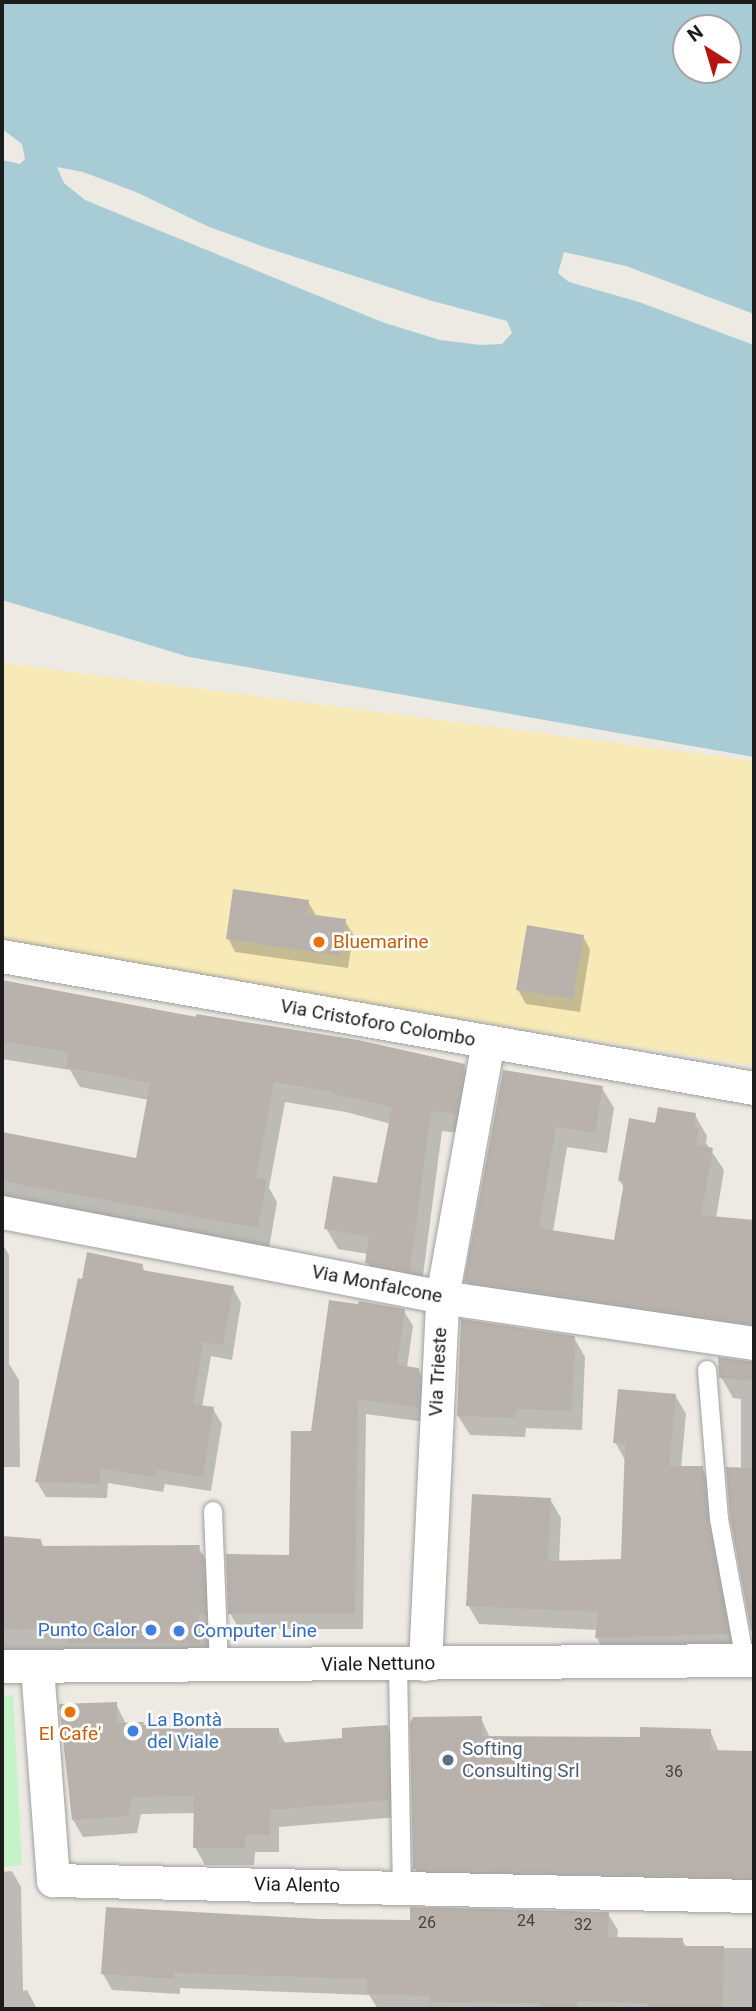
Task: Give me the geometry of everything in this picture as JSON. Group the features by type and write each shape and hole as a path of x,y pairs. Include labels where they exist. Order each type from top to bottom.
{"street":[{"name":"Via Cristoforo Colombo","path":"2,956 754,1088"},
{"name":"Via Trieste","path":"412,1664 442,1297 488,1042"},
{"name":"Via Monfalcone","path":"2,1212 442,1297 754,1343"},
{"name":"Viale Nettuno","path":"2,1666 750,1660"},
{"name":"Via Alento","path":"37,1667 53,1880 754,1896"}],"lane":[{"path":"707,1370 719,1519 750,1660"},
{"path":"213,1511 219,1666"},
{"path":"402,1887 412,1664"}],"sand":[{"path":"2,663 754,761 754,1066 2,946"}],"green space":[{"path":"13,1695 22,1865 2,1867 2,1696"}],"water":[{"path":"2,2 754,2 754,757 189,657 2,600"}],"pier":[{"path":"2,129 22,144 25,159 20,164 2,160"},
{"path":"57,167 83,172 136,192 207,226 264,247 429,300 507,321 512,333 502,344 481,345 440,340 382,322 85,200 64,183"},
{"path":"564,252 626,266 754,314 754,345 639,302 569,282 558,273"}],"building":[{"path":"233,889 309,900 307,914 346,919 341,956 226,939"},
{"path":"527,925 584,935 573,999 516,990"},
{"path":"2,980 196,1017 196,1014 358,1040 465,1064 456,1114 431,1111 410,1271 365,1263 369,1236 324,1229 333,1176 377,1183 392,1107 334,1092 274,1082 256,1178 267,1180 258,1228 2,1181 2,1132 136,1158 150,1083 66,1067 69,1052 2,1041"},
{"path":"503,1070 603,1086 595,1133 556,1127 539,1228 614,1240 624,1182 618,1181 629,1118 655,1123 658,1107 696,1113 694,1125 699,1128 696,1144 713,1148 701,1215 754,1220 754,1324 464,1281"},
{"path":"87,1252 143,1264 142,1270 234,1286 223,1345 203,1342 193,1404 214,1407 203,1477 157,1470 155,1477 100,1469 100,1484 35,1482 78,1278 82,1279"},
{"path":"329,1300 358,1304 359,1301 405,1309 397,1365 419,1368 418,1408 358,1399 355,1614 228,1614 226,1554 289,1555 291,1431 311,1431"},
{"path":"461,1319 575,1336 572,1411 516,1409 515,1418 457,1416"},
{"path":"718,1357 754,1362 754,1381 719,1378"},
{"path":"618,1389 676,1394 669,1466 703,1466 708,1521 729,1634 595,1638 598,1612 466,1606 472,1494 551,1498 548,1561 621,1559 625,1444 613,1443"},
{"path":"726,1467 754,1468 754,1630 751,1631 730,1518"},
{"path":"2,1536 41,1539 42,1546 200,1545 199,1553 203,1554 206,1614 199,1614 199,1643 68,1643 68,1628 2,1630"},
{"path":"117,1702 117,1723 144,1722 143,1725 168,1725 168,1728 279,1728 279,1743 342,1738 342,1728 388,1725 389,1800 270,1810 270,1835 246,1835 245,1848 193,1848 194,1796 132,1797 128,1816 72,1820 59,1704"},
{"path":"482,1716 482,1736 640,1737 640,1727 711,1729 710,1750 754,1751 754,1877 413,1869 410,1723 413,1717"},
{"path":"106,1907 320,1919 410,1920 410,1907 609,1912 608,1937 683,1938 683,1946 724,1946 723,2009 647,2009 647,2003 577,2001 577,2009 538,2009 539,2003 430,2002 430,1996 367,1994 367,1979 174,1973 174,1979 101,1974"}],"place":[{"name":"Bluemarine","path":"319,942"},
{"name":"Punto Calor","path":"151,1630"},
{"name":"Computer Line","path":"179,1631"},
{"name":"El Cafe'","path":"70,1712"},
{"name":"La Bontà del Viale","path":"133,1731"},
{"name":"Softing Consulting Srl","path":"448,1760"}]}
